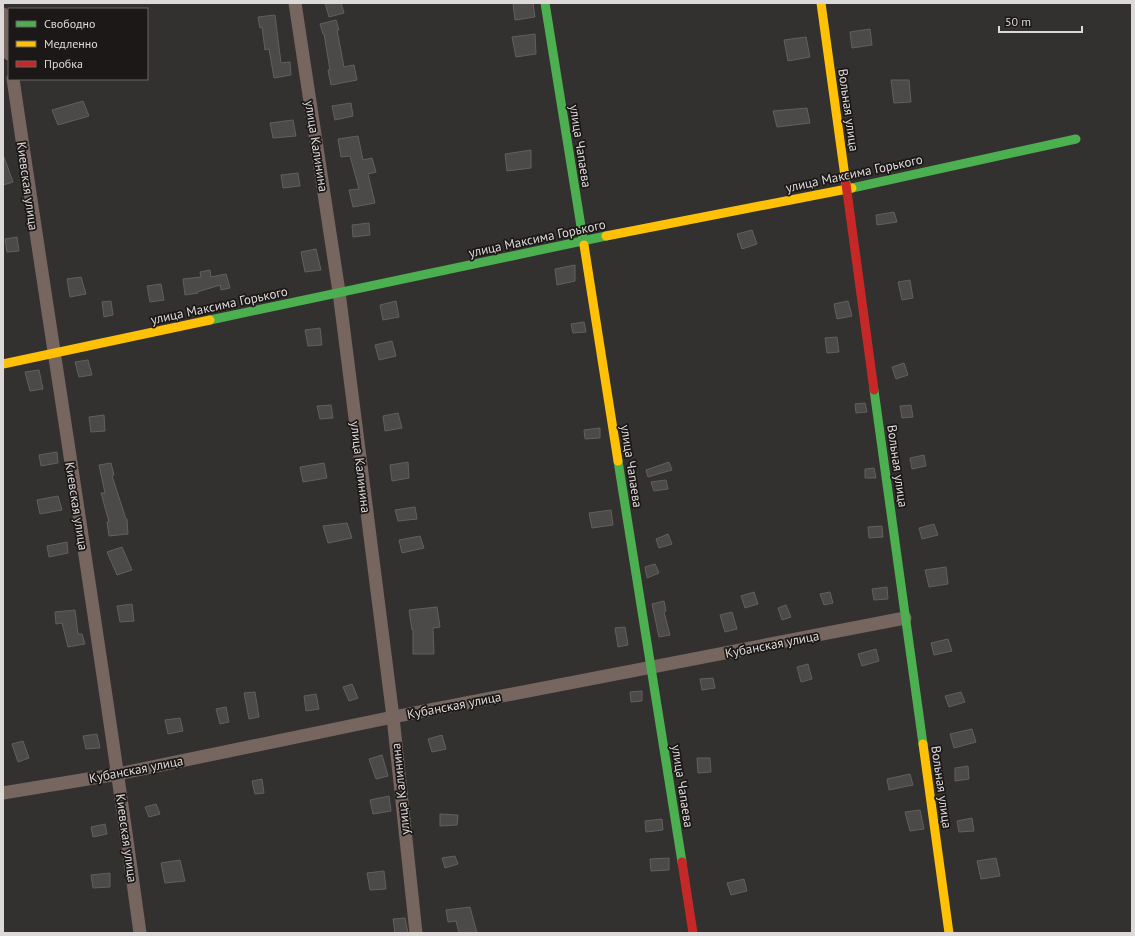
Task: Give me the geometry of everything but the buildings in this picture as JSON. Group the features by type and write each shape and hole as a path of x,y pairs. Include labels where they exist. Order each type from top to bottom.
{"street":[{"name":"улица Калинина","path":"296,3 339,292 393,717 416,933"},
{"name":"улица Чапаева","path":"545,3 693,933"},
{"name":"Вольная улица","path":"822,3 949,933"},
{"path":"3,14 8,47"},
{"name":"Киевская улица","path":"13,80 53,354 118,774 140,933"},
{"name":"улица Максима Горького","path":"3,364 339,292 847,189 1076,139"},
{"name":"Кубанская улица","path":"3,793 118,774 393,717 905,618"}],"traffic: fast":[{"path":"545,3 584,245"},
{"path":"852,188 1076,139"},
{"path":"210,320 606,236"},
{"path":"874,390 923,744"},
{"path":"618,461 682,862"}],"traffic: slow":[{"path":"821,3 846,184"},
{"path":"606,236 852,188"},
{"path":"584,245 618,461"},
{"path":"3,364 210,320"},
{"path":"923,744 949,933"}],"traffic: jam":[{"path":"846,184 874,390"},
{"path":"682,862 693,933"}]}
